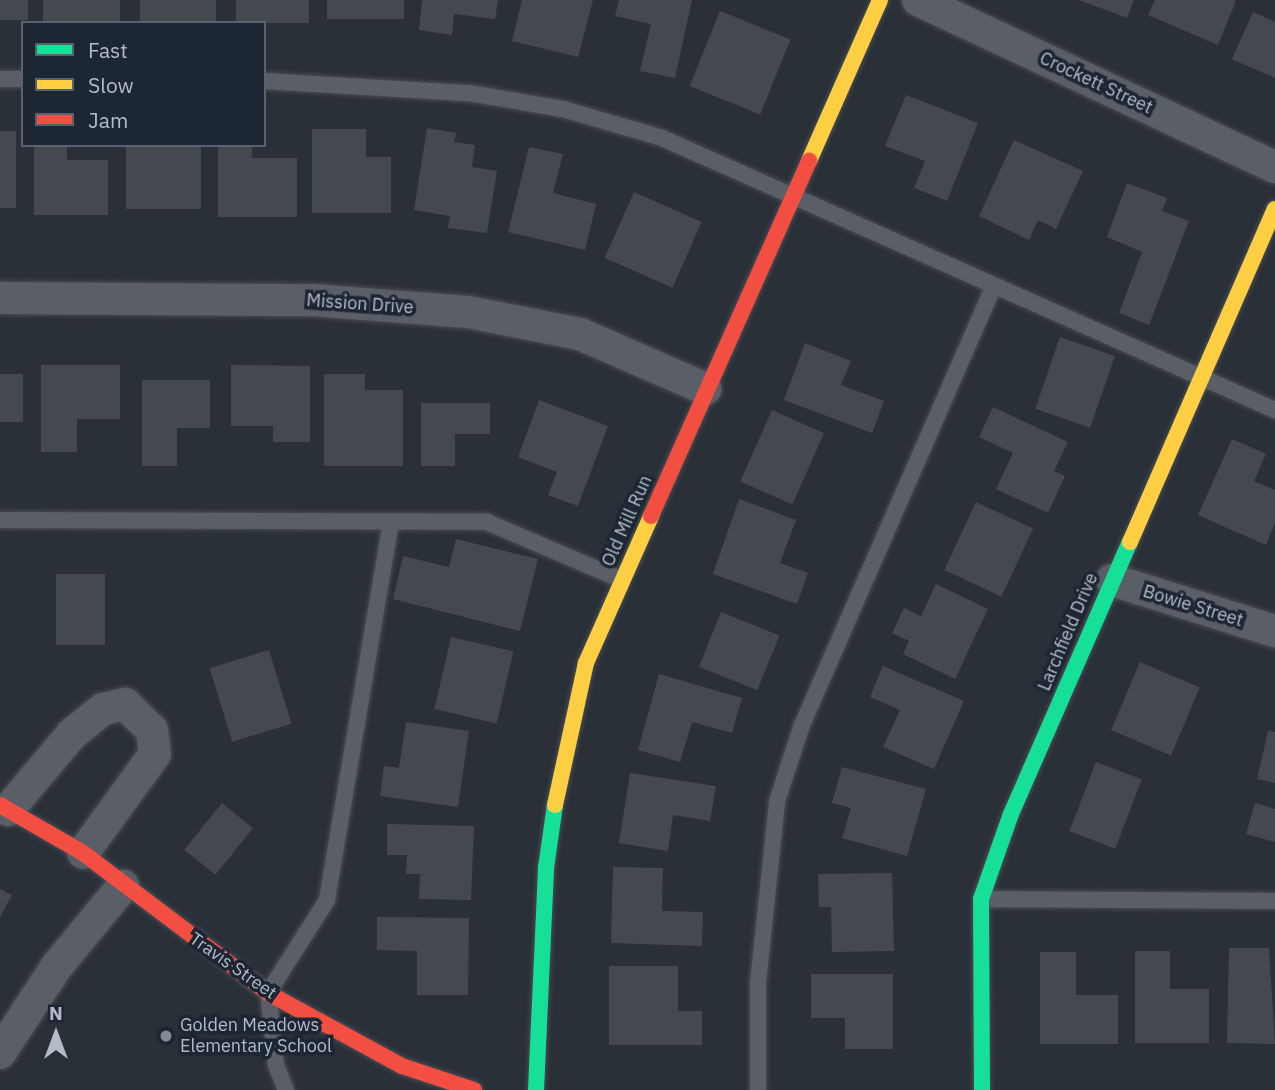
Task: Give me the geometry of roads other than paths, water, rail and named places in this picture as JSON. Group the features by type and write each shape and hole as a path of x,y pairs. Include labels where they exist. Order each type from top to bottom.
{"street":[{"name":"Old Mill Run","path":"537,1090 546,868 562,759 586,663 880,0"},
{"name":"Crockett Street","path":"918,0 1275,166"},
{"name":"Larchfield Drive","path":"982,1090 981,899 1011,814 1275,209"},
{"name":"Mission Drive","path":"0,298 312,300 468,312 580,334 706,389"},
{"name":"Bowie Street","path":"1112,580 1275,631"},
{"name":"Travis Street","path":"83,853 155,754 152,730 125,704 103,709 72,734 4,808 83,853 123,886 268,993 402,1066 474,1090"},
{"path":"2,1047 57,966 123,886"}],"lane":[{"path":"0,79 21,79"},
{"path":"266,81 379,84 564,109 662,138 993,288 1275,411"},
{"path":"758,1090 758,983 777,801 808,712 993,288"},
{"path":"0,520 487,522 622,580"},
{"path":"286,1090 276,1065 268,993 327,900 391,521"},
{"path":"981,899 1275,901"}],"place":[{"name":"Golden Meadows Elementary School","path":"166,1036"}]}
